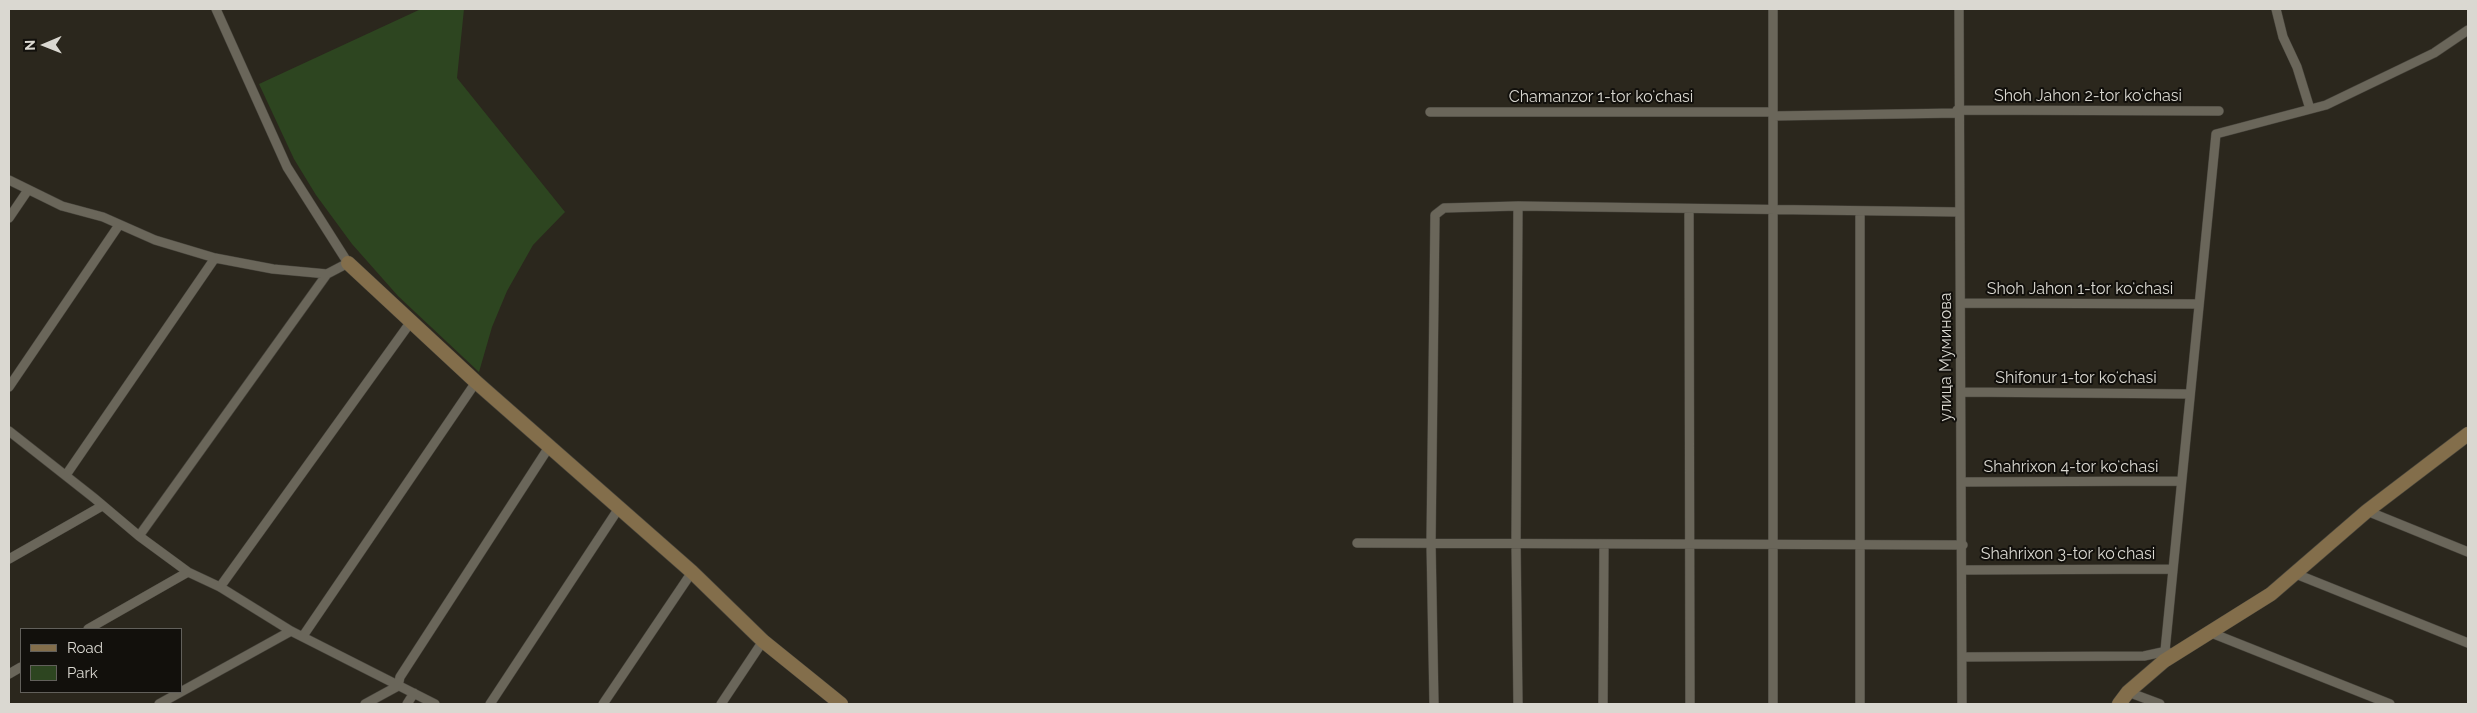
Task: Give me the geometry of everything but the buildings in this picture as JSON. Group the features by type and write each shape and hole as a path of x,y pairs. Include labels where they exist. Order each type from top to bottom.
{"street":[{"path":"216,9 287,167 348,263 410,323 692,572 763,641 841,704"},
{"path":"1773,9 1775,211 1773,704"},
{"name":"улица Муминова","path":"1959,9 1958,112 1963,545 1962,704"},
{"path":"2276,9 2283,37 2297,67 2310,110"},
{"path":"2166,656 2181,481 2216,134 2326,105 2434,53 2468,30"},
{"name":"Shoh Jahon 2-tor koʻchasi","path":"1958,112 2219,111"},
{"name":"Chamanzor 1-tor koʻchasi","path":"1430,112 1773,114 1958,112"},
{"path":"9,180 62,206 103,216 155,240 215,258 273,269 327,274"},
{"path":"9,218 28,190"},
{"path":"1434,704 1432,543 1435,215 1444,208 1518,206 1603,206 1689,210 1959,212"},
{"path":"1518,206 1516,542 1518,704"},
{"path":"1689,210 1690,704"},
{"path":"1860,212 1860,704"},
{"path":"9,387 119,225"},
{"path":"66,475 215,258"},
{"path":"139,536 327,274 348,263"},
{"name":"Shoh Jahon 1-tor koʻchasi","path":"1961,303 2199,304"},
{"path":"220,587 410,323"},
{"path":"303,636 476,382"},
{"name":"Shifonur 1-tor koʻchasi","path":"1961,392 2190,394"},
{"path":"9,432 66,475 139,536 188,572 220,587 291,631 435,704"},
{"path":"2119,704 2128,692 2166,656 2258,604 2296,574 2367,511 2468,434"},
{"path":"365,704 398,686 400,677 549,447"},
{"name":"Shahrixon 4-tor koʻchasi","path":"1962,482 2181,481"},
{"path":"9,559 102,506"},
{"path":"490,704 619,508"},
{"path":"2367,511 2468,552"},
{"path":"1357,543 1516,542 1690,545 1963,545"},
{"path":"1603,704 1604,544"},
{"name":"Shahrixon 3-tor koʻchasi","path":"1963,570 2173,569"},
{"path":"90,628 188,572"},
{"path":"604,704 692,572"},
{"path":"2296,574 2468,643"},
{"path":"182,691 291,631"},
{"path":"2209,632 2390,704"},
{"path":"721,704 763,641"},
{"path":"1962,657 2166,656"},
{"path":"9,674 20,668"},
{"path":"2128,692 2160,704"},
{"path":"159,704 179,693"},
{"path":"407,704 414,693"}],"green space":[{"path":"421,9 464,9 457,78 565,212 533,245 507,291 492,327 479,372 398,296 352,244 316,195 294,159 259,84"}]}
